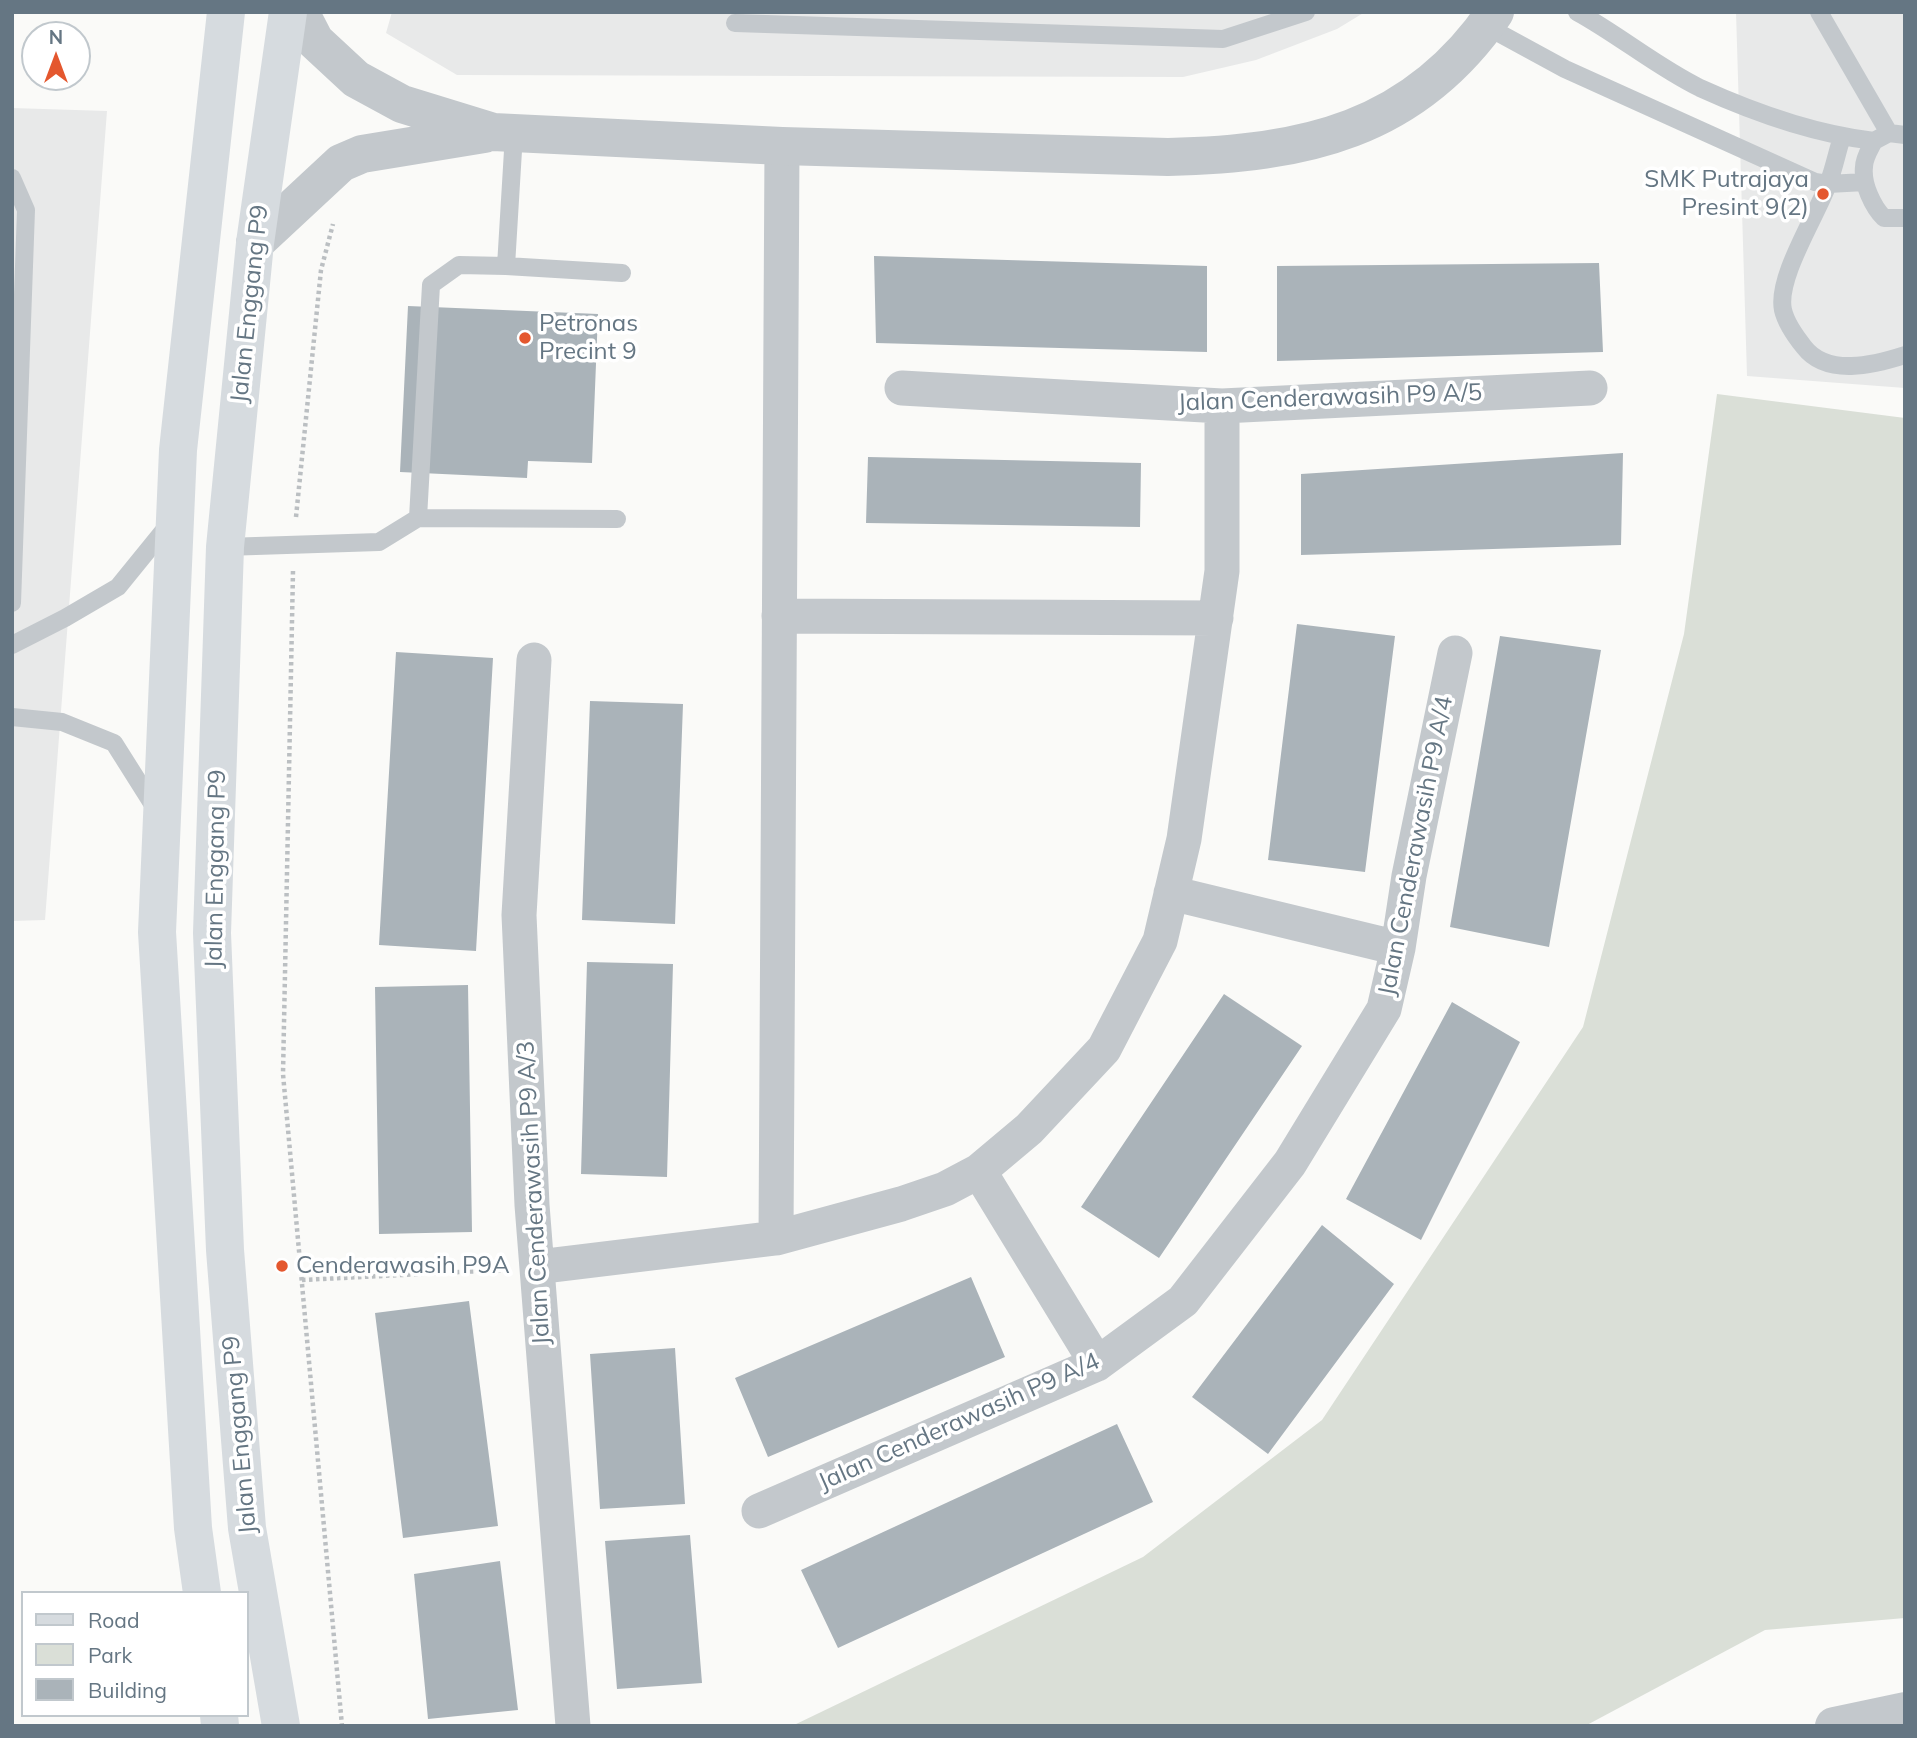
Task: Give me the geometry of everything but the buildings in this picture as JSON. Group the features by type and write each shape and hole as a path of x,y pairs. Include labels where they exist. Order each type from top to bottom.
{"main road":[{"name":"Jalan Enggang P9","path":"202,1591 193,1528 158,946 161,817 178,450 226,12"},
{"name":"Jalan Enggang P9","path":"281,1726 247,1528 225,1250 212,933 225,547 255,243 288,12"}],"street":[{"path":"300,12 315,41 356,79 402,104 504,133"},
{"path":"255,243 341,163 362,155 504,133 782,146 1168,157 1223,156 1299,145 1340,133 1381,116 1420,92 1456,62 1491,19"},
{"path":"776,1238 782,146"},
{"name":"Jalan Cenderawasih P9 A/5","path":"902,388 1222,406 1590,388"},
{"path":"537,1268 776,1238 901,1204 945,1189 979,1171 1029,1129 1104,1049 1160,941 1184,839 1222,571 1222,406"},
{"path":"779,616 1216,618"},
{"name":"Jalan Cenderawasih P9 A/4","path":"759,1511 1097,1364 1183,1301 1290,1163 1384,1009 1455,653"},
{"name":"Jalan Cenderawasih P9 A/3","path":"534,660 519,915 531,1191 573,1726"},
{"path":"1171,893 1398,948"},
{"path":"979,1171 1097,1364"},
{"path":"1834,1726 1905,1711"}],"lane":[{"path":"735,23 1223,39 1306,12"},
{"path":"1577,12 1699,87 1786,121 1842,137 1889,136"},
{"path":"1819,12 1889,136"},
{"path":"1491,19 1565,69 1815,182 1865,182"},
{"path":"504,133 506,266"},
{"path":"1889,136 1863,166 1865,182 1875,209 1884,218 1905,218"},
{"path":"1842,137 1828,184 1786,279 1783,309 1794,334 1811,356 1844,367 1886,361 1905,355"},
{"path":"12,178 26,210 12,603"},
{"path":"418,518 431,285 459,265 622,273"},
{"path":"12,645 118,587 177,514"},
{"path":"225,547 379,542 418,518 617,519"},
{"path":"12,718 62,722 114,743 161,817"}],"path":[{"path":"341,163 341,203 321,270 293,546 283,1074 342,1726"},
{"path":"302,1280 537,1268"}],"shaded area":[{"path":"392,12 1365,12 1337,29 1256,60 1183,77 457,75 386,33"},
{"name":"SMK Putrajaya Presint 9(2)","path":"1736,12 1905,12 1905,388 1747,376"},
{"path":"12,108 107,111 45,920 12,921"}],"green space":[{"path":"1717,394 1905,418 1905,1618 1765,1630 1585,1726 792,1726 1143,1557 1322,1420 1583,1027 1684,634"}],"place":[{"name":"SMK Putrajaya Presint 9(2)","path":"1823,194"},
{"name":"Petronas Precint 9","path":"525,338"},
{"name":"Cenderawasih P9A","path":"282,1266"}]}
